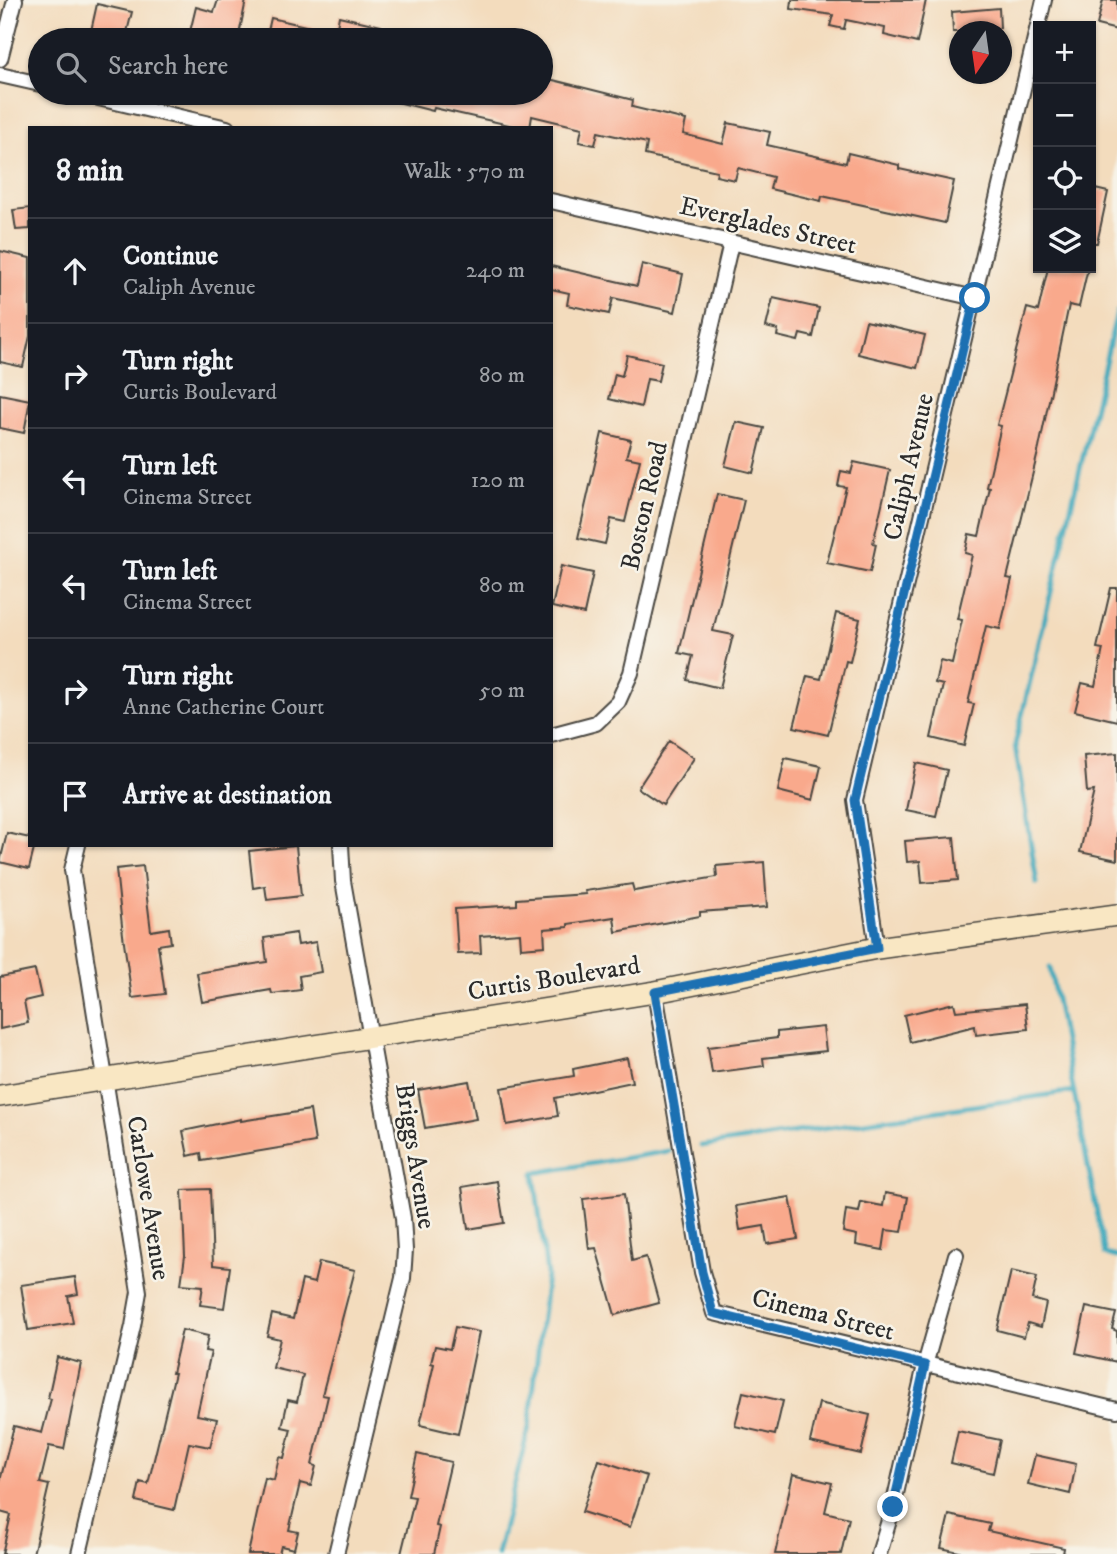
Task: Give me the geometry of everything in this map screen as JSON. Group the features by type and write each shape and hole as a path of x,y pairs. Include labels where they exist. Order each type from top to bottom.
{"street":[{"path":"0,59 15,0"},
{"name":"Caliph Avenue","path":"877,948 855,800 1044,0"},
{"path":"0,75 28,81"},
{"path":"128,105 218,126"},
{"name":"Everglades Street","path":"553,201 975,298"},
{"name":"Boston Road","path":"553,734 596,723 618,702 631,673 731,243"},
{"name":"Carlowe Avenue","path":"78,847 72,870 139,1292 79,1554"},
{"name":"Briggs Avenue","path":"336,1554 402,1278 405,1250 403,1217 343,881 341,847"},
{"name":"Curtis Boulevard","path":"0,1096 655,992 877,948 1117,915"},
{"name":"Cinema Street","path":"655,992 702,1272 713,1313 1117,1410"},
{"path":"879,1554 893,1507 925,1365 956,1255"}],"building":[{"path":"218,0 246,0 240,28 191,28 196,7 214,12"},
{"path":"792,0 926,0 917,43 884,35 885,28 846,20 844,29 830,26 833,15 791,9"},
{"path":"1103,0 1117,0 1117,30 1097,25"},
{"path":"97,4 132,12 128,28 92,28"},
{"path":"999,8 1000,21 952,21 952,12"},
{"path":"339,16 381,26 381,28 337,28"},
{"path":"271,18 314,28 269,28"},
{"path":"553,80 633,100 632,107 686,120 683,134 723,144 728,123 770,132 767,145 846,163 848,153 899,165 899,169 954,181 945,223 822,196 821,201 770,189 773,177 738,168 735,180 716,176 717,171 645,155 647,143 598,132 595,145 579,142 582,128 532,116 530,126 513,126 434,108 433,111 409,105 553,105"},
{"path":"1096,189 1108,192 1096,243"},
{"path":"28,208 28,229 16,230 13,210"},
{"path":"0,251 28,258 28,345 23,367 0,362"},
{"path":"642,264 683,274 675,312 613,298 609,314 567,305 569,293 553,289 553,266 637,286"},
{"path":"1047,273 1087,273 1079,307 1069,305 1039,448 1007,578 1012,579 1000,629 986,626 968,703 974,704 964,746 931,738 943,685 935,683 940,661 952,664 962,620 957,619 972,555 965,553 969,534 979,536 1001,426 997,425 1027,308 1038,311"},
{"path":"773,298 819,308 813,337 800,334 798,341 777,336 778,330 766,327"},
{"path":"866,321 925,335 917,368 858,354"},
{"path":"627,355 662,363 658,381 647,379 641,407 609,399 615,374 622,376"},
{"path":"0,394 28,400 24,433 0,428"},
{"path":"736,422 764,428 753,473 725,466"},
{"path":"602,433 631,440 626,457 640,460 625,522 611,519 605,544 578,538"},
{"path":"854,462 890,470 873,543 876,544 870,572 827,563 846,487 838,486 841,471 851,473"},
{"path":"717,494 744,500 713,631 733,635 720,688 687,680 693,656 679,653"},
{"path":"561,566 593,573 584,614 553,607"},
{"path":"1111,588 1117,588 1117,721 1075,711 1082,683 1095,686 1103,649 1097,648"},
{"path":"836,613 860,619 850,662 846,661 828,735 794,727 807,676 821,679"},
{"path":"669,741 694,758 663,805 638,788"},
{"path":"1117,753 1117,860 1080,852 1094,791 1087,792 1084,756"},
{"path":"785,758 821,766 813,800 778,791"},
{"path":"916,763 947,770 936,816 906,810"},
{"path":"7,833 28,838 28,847 34,847 29,869 0,862"},
{"path":"954,837 958,880 922,883 920,861 907,862 905,841"},
{"path":"296,847 301,896 267,900 265,886 253,888 249,851"},
{"path":"764,862 767,907 700,912 700,916 616,932 614,917 568,924 568,927 544,929 545,946 521,948 520,933 480,936 481,953 458,954 455,909 517,905 517,899 586,894 585,891 632,884 634,891 717,877 716,866"},
{"path":"143,866 151,931 169,928 171,943 158,945 165,994 132,998 116,869"},
{"path":"296,933 298,945 316,942 321,972 299,976 301,990 272,994 271,990 202,1002 197,973 267,962 264,938"},
{"path":"35,970 41,997 24,1001 28,1023 0,1029 0,977"},
{"path":"954,1003 956,1011 1025,1004 1028,1029 976,1035 975,1026 910,1042 904,1015"},
{"path":"823,1027 826,1051 763,1058 764,1066 712,1073 708,1047 777,1038 777,1032"},
{"path":"627,1058 632,1082 555,1098 558,1116 507,1125 501,1088 574,1076 573,1069"},
{"path":"469,1081 476,1119 425,1128 418,1090"},
{"path":"310,1110 315,1142 202,1161 201,1153 188,1156 183,1131 241,1119"},
{"path":"497,1181 504,1223 468,1229 462,1187"},
{"path":"210,1189 213,1265 230,1267 224,1308 200,1305 203,1286 181,1284 185,1256 182,1190"},
{"path":"885,1193 908,1197 902,1232 886,1230 883,1250 856,1245 857,1235 843,1232 846,1210 859,1212 861,1202 883,1206"},
{"path":"624,1194 632,1261 646,1257 659,1303 615,1315 596,1248 589,1249 583,1199"},
{"path":"790,1197 798,1239 767,1244 764,1226 740,1230 736,1206"},
{"path":"319,1262 355,1270 322,1395 328,1396 312,1465 316,1466 311,1486 300,1483 289,1530 298,1532 294,1549 281,1546 279,1554 248,1554 265,1478 274,1480 279,1457 284,1458 291,1429 282,1427 288,1400 297,1402 303,1375 273,1368 280,1339 267,1336 272,1314 293,1319 302,1280 314,1283"},
{"path":"1011,1271 1037,1277 1032,1299 1046,1303 1041,1327 1028,1323 1024,1337 997,1330"},
{"path":"75,1277 78,1294 68,1296 73,1323 28,1330 21,1285"},
{"path":"1086,1307 1116,1313 1112,1329 1117,1331 1117,1362 1076,1353"},
{"path":"455,1327 479,1332 458,1434 420,1425 434,1364 431,1363 435,1346 450,1349"},
{"path":"182,1330 208,1336 205,1351 211,1352 197,1415 217,1419 210,1447 189,1443 174,1510 136,1501 140,1482 148,1484 175,1373 172,1373"},
{"path":"57,1357 81,1363 64,1449 49,1446 40,1483 49,1485 33,1554 2,1554 11,1515 0,1512 0,1481 14,1426 42,1433 51,1399 48,1398"},
{"path":"743,1392 783,1401 775,1435 735,1426"},
{"path":"819,1403 870,1415 861,1454 810,1442"},
{"path":"958,1431 1000,1440 993,1473 951,1463"},
{"path":"417,1454 451,1462 436,1526 440,1527 434,1554 401,1554 415,1497 408,1496"},
{"path":"1035,1455 1076,1464 1070,1494 1028,1484"},
{"path":"599,1460 647,1476 630,1527 582,1512"},
{"path":"793,1474 832,1483 825,1512 849,1518 841,1554 775,1554"},
{"path":"949,1515 990,1524 988,1531 1064,1548 1063,1554 968,1554 941,1548"}],"waterway":[{"path":"1037,883 1015,745 1117,312"},
{"path":"1050,968 1105,1254 1117,1257"},
{"path":"701,1146 1074,1091"},
{"path":"497,1554 529,1427 547,1275 534,1173 669,1151"}],"route":[{"path":"893,1507 925,1365 713,1313 702,1272 655,992 877,948 855,800 975,298"}]}
